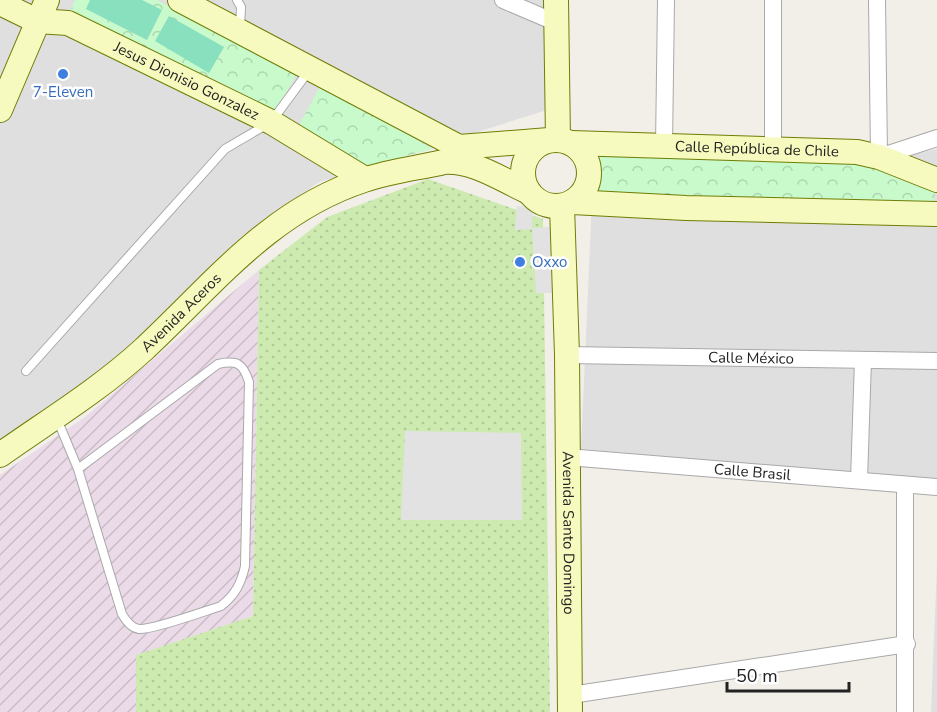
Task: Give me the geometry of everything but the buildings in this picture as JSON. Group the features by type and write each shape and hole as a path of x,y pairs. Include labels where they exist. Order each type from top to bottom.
{"street":[{"path":"180,0 310,69 468,163 529,192"},
{"path":"503,0 556,11 560,141"},
{"path":"664,146 666,0"},
{"path":"773,0 773,149"},
{"path":"877,0 879,157 937,138"},
{"name":"Jesus Dionisio Gonzalez","path":"0,3 42,10 271,122 365,179"},
{"path":"0,110 42,10"},
{"path":"560,141 533,149 524,165 525,184 529,192 544,204 937,214"},
{"path":"456,154 560,141 580,149 586,157 589,178 586,188 567,204"},
{"name":"Calle República de Chile","path":"560,141 664,146 828,149 879,157 937,180"},
{"name":"Avenida Aceros","path":"0,455 116,373 250,245 298,212 332,193 365,179 444,162 456,154"},
{"name":"Avenida Santo Domingo","path":"567,204 567,457 571,704"},
{"name":"Calle México","path":"567,355 937,361"},
{"path":"859,480 863,360"},
{"name":"Calle Brasil","path":"567,457 937,487"},
{"path":"905,485 907,644 905,712"},
{"path":"571,704 907,644"}],"lane":[{"path":"237,0 241,7 240,32"},
{"path":"26,371 225,149 271,122 310,69"},
{"path":"56,416 78,469 122,614 133,627 148,628 221,606 238,589 245,566 249,382 240,364 230,361 218,364 78,469"}],"shaded area":[{"path":"0,0 546,0 547,110 319,182 242,236 139,343 0,440"},
{"path":"937,149 937,481 581,449 594,154 918,153"},
{"path":"517,206 533,207 532,228 550,227 552,293 536,293 532,229 515,230"},
{"path":"259,270 253,616 136,655 136,712 0,712 0,475 85,417"},
{"path":"405,431 521,433 522,520 401,520"},
{"path":"937,565 937,712 931,712"}],"green space":[{"path":"75,0 157,0 296,75 275,114 70,12"},
{"path":"90,0 142,0 162,10 147,40 86,9"},
{"path":"169,16 224,47 209,73 155,41"},
{"path":"321,85 433,149 368,166 298,127"},
{"path":"594,154 888,165 935,192 934,203 596,195"},
{"path":"428,179 543,219 550,712 136,712 136,655 253,616 259,270 327,217"}],"place":[{"name":"7-Eleven","path":"63,74"},
{"name":"Oxxo","path":"520,262"}]}
